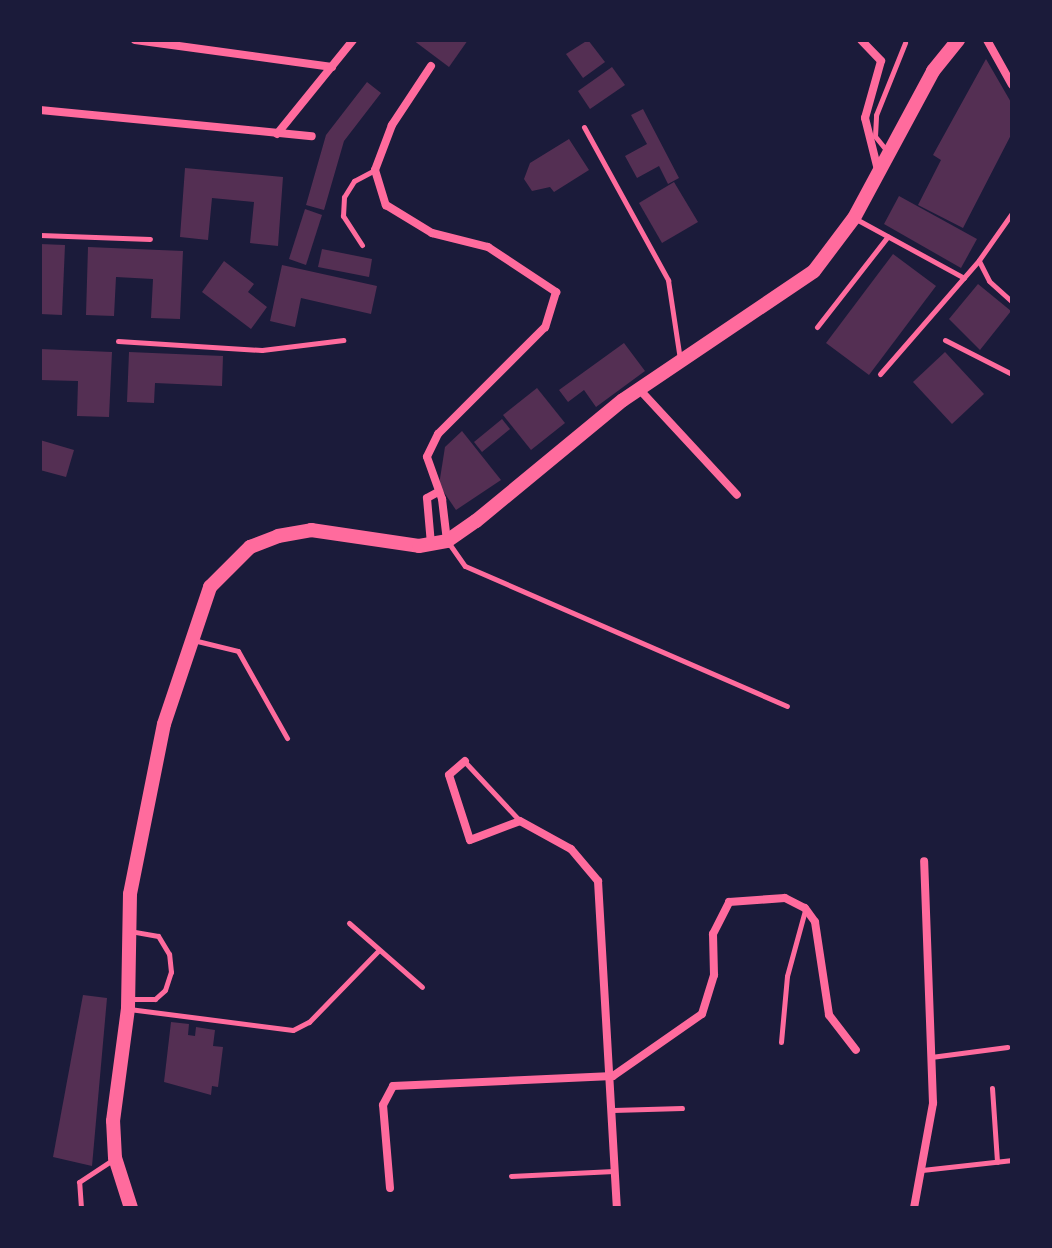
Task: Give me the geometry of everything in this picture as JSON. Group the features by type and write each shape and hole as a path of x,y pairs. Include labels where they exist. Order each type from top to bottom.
{"main road":[{"path":"131,1208 115,1158 113,1121 128,1004 130,894 188,639 210,587 227,566 250,547 278,536 311,530 431,544 447,541 639,389 814,271 854,218 933,71 958,40"}],"street":[{"path":"135,40 173,42 332,67"},
{"path":"277,134 353,40"},
{"path":"861,40 881,61 865,118 878,170"},
{"path":"987,40 1012,85"},
{"path":"431,66 392,125 375,170 386,205 411,224 488,247 556,292 545,327 438,434 427,457 436,493 442,499 447,541"},
{"path":"40,110 312,136"},
{"path":"639,389 737,495"},
{"path":"431,544 427,498 436,493"},
{"path":"465,761 449,775 470,840 520,821 571,849 598,881 613,1076 617,1208"},
{"path":"914,1208 933,1103 924,861"},
{"path":"390,1188 383,1105 397,1084 613,1076 702,1014 714,975 713,934 729,902 785,898 805,908 815,922 829,1015 856,1050"}],"lane":[{"path":"888,152 875,136 876,115 905,43"},
{"path":"584,127 668,280 680,360"},
{"path":"362,245 343,216 344,197 354,181 375,170"},
{"path":"880,374 979,260 1012,215"},
{"path":"854,218 964,278"},
{"path":"40,235 150,239"},
{"path":"817,327 888,236"},
{"path":"979,260 989,281 1012,302"},
{"path":"118,341 262,350 343,340"},
{"path":"945,340 1012,374"},
{"path":"447,541 465,566 787,706"},
{"path":"188,639 238,651 287,738"},
{"path":"465,761 520,821"},
{"path":"781,1042 787,976 805,908"},
{"path":"349,923 422,987"},
{"path":"128,1004 155,999 165,990 171,972 169,954 158,936 130,931"},
{"path":"128,1004 293,1030 309,1022 379,950"},
{"path":"931,1057 1007,1047"},
{"path":"992,1088 997,1162"},
{"path":"613,1110 682,1108"},
{"path":"81,1208 79,1182 115,1158"},
{"path":"922,1170 1012,1160"},
{"path":"511,1176 614,1171"}],"building":[{"path":"413,40 468,40 449,67"},
{"path":"588,40 605,62 583,78 566,54"},
{"path":"986,59 1012,104 1012,133 963,228 918,205 941,160 933,155"},
{"path":"612,67 625,85 590,109 578,91"},
{"path":"367,82 381,93 344,141 324,210 306,205 326,135"},
{"path":"643,109 679,178 668,184 659,166 637,178 625,156 647,144 631,115"},
{"path":"569,139 589,170 554,192 550,187 532,191 524,179 530,163"},
{"path":"185,168 283,177 278,246 250,243 254,202 212,198 208,240 180,237"},
{"path":"674,182 698,222 662,243 639,203"},
{"path":"899,196 977,239 961,268 884,224"},
{"path":"305,209 322,215 306,265 289,259"},
{"path":"40,244 65,245 62,315 40,314"},
{"path":"88,247 183,251 180,319 151,318 153,279 116,277 114,316 86,315"},
{"path":"322,249 372,259 369,277 318,267"},
{"path":"893,254 936,286 869,375 826,343"},
{"path":"224,261 254,284 248,292 267,307 251,329 202,292"},
{"path":"282,265 377,286 371,314 301,298 295,327 270,321"},
{"path":"978,284 1011,311 980,350 949,319"},
{"path":"624,343 645,371 596,407 584,390 568,402 559,390"},
{"path":"40,349 112,352 109,417 77,416 78,381 40,380"},
{"path":"129,352 223,356 222,386 155,383 154,403 127,402"},
{"path":"945,352 984,394 952,424 913,382"},
{"path":"537,388 565,423 531,450 503,415"},
{"path":"502,419 510,429 482,452 474,442"},
{"path":"462,431 501,480 456,510 439,485 445,447"},
{"path":"40,440 74,450 66,477 40,470"},
{"path":"83,995 107,998 92,1166 53,1157"},
{"path":"171,1022 189,1024 188,1035 195,1036 196,1027 215,1030 213,1046 223,1047 218,1087 212,1086 211,1095 164,1082"}]}
